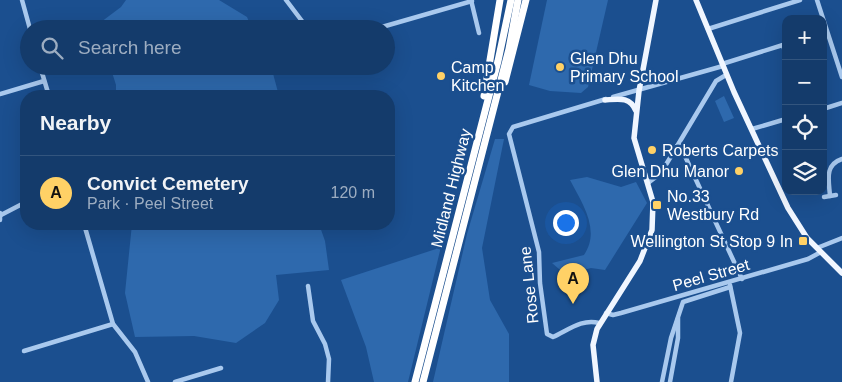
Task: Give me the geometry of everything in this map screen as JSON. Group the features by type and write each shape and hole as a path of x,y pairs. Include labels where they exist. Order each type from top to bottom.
{"highway":[{"path":"472,157 500,0"},
{"name":"Midland Highway","path":"415,382 504,34 510,0"},
{"name":"Midland Highway","path":"423,382 509,49 518,0"},
{"path":"475,181 495,119 526,0"}],"main road":[{"path":"597,382 593,345 599,323 637,266 651,237 654,208 636,148 636,111 656,0"},
{"path":"696,0 726,75 788,208 802,232 842,273"},
{"path":"605,100 626,100 632,104 636,111"}],"street":[{"path":"22,0 28,20"},
{"path":"286,0 301,20"},
{"path":"395,23 472,0 480,33"},
{"path":"708,29 800,0"},
{"path":"817,0 821,15"},
{"path":"827,35 839,60 842,77"},
{"name":"Rose Lane","path":"599,323 593,322 574,326 553,337 547,334 540,283 539,252 509,131 513,126 639,91 782,45"},
{"path":"42,75 47,90"},
{"path":"648,183 659,176 716,81 726,75"},
{"path":"0,94 44,81"},
{"path":"827,108 842,103"},
{"path":"752,129 782,120"},
{"path":"677,146 684,154 742,279"},
{"path":"824,197 833,195 829,169 833,163 842,159"},
{"path":"0,216 20,205"},
{"path":"86,230 113,324 135,352 148,382"},
{"name":"Peel Street","path":"606,313 613,315 621,314 729,285 742,279 815,257 819,250 842,238"},
{"path":"662,382 678,316 685,300 729,285 740,333 731,382"},
{"path":"308,286 313,321 327,351 328,382"},
{"path":"670,382 678,338 678,316"},
{"path":"24,351 113,324"},
{"path":"175,382 221,368"}],"shaded area":[{"path":"126,0 219,0 247,17 248,20 104,20 121,7"},
{"path":"547,0 608,0 588,87 581,93 550,91 529,85"},
{"path":"113,75 273,75 277,90 116,90"},
{"path":"724,96 734,118 724,122 715,101"},
{"path":"495,139 504,139 482,248 490,300 509,334 509,382 433,382 467,234"},
{"path":"587,177 621,187 636,182 647,203 605,270 591,268 566,275 552,263 584,255 589,246 591,236 588,217 570,180"},
{"path":"448,218 408,382 374,382 366,347 341,280 436,249"},
{"path":"131,230 321,230 325,241 329,270 276,275 279,300 265,323 236,343 194,336 135,337 125,293"}],"place":[{"name":"Glen Dhu Primary School","path":"560,67"},
{"name":"Camp Kitchen","path":"441,76"},
{"name":"Roberts Carpets","path":"652,150"},
{"name":"Glen Dhu Manor","path":"739,171"},
{"name":"No.33 Westbury Rd","path":"657,205"},
{"name":"Wellington St Stop 9 In","path":"803,241"},
{"name":"Convict Cemetery","path":"573,304"}]}
